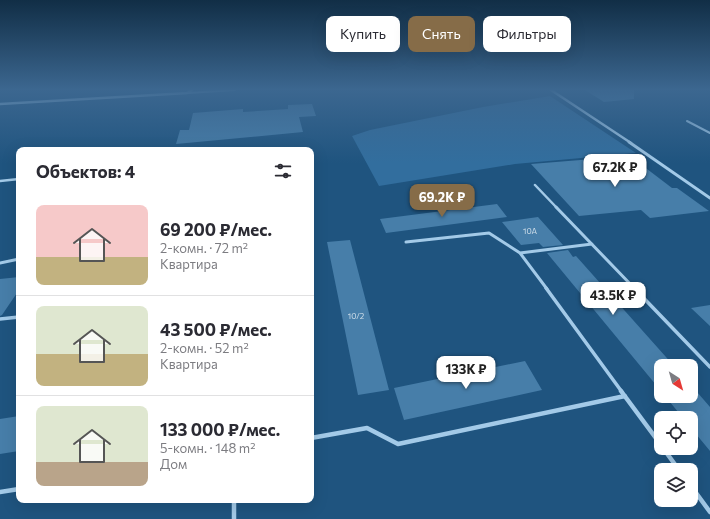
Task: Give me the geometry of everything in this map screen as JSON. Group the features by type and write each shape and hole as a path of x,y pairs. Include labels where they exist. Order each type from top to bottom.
{"street":[{"path":"588,114 710,198"}],"lane":[{"path":"687,121 710,134"},
{"path":"0,180 16,179"},
{"path":"535,184 710,367"},
{"path":"406,242 489,233 520,253 654,435"},
{"path":"520,253 592,244"},
{"path":"0,263 16,260"},
{"path":"0,320 16,317"},
{"path":"314,437 367,428 398,444 625,396"},
{"path":"0,492 16,489"},
{"path":"698,496 710,512"},
{"path":"234,503 234,519"}],"shaded area":[{"path":"448,114 577,114 636,153 515,164 379,186 352,136 370,130"}],"building":[{"path":"193,114 315,114 316,116 299,117 303,132 176,144 180,130 189,130"},
{"path":"630,156 672,188 677,188 709,211 650,218 641,210 579,216 531,164"},
{"path":"497,204 507,217 386,233 380,219"},
{"path":"538,217 563,245 543,247 539,243 521,245 502,222"},
{"path":"350,240 389,390 358,395 327,242"},
{"path":"568,250 573,257 576,256 668,359 654,359 654,383 547,253"},
{"path":"16,277 16,294 0,316 0,279"},
{"path":"710,305 710,326 691,308"},
{"path":"525,361 542,390 404,420 394,388"},
{"path":"698,393 710,407 710,451 698,436 698,411 677,411 671,403 698,403"},
{"path":"16,416 16,451 0,454 0,419"}]}
